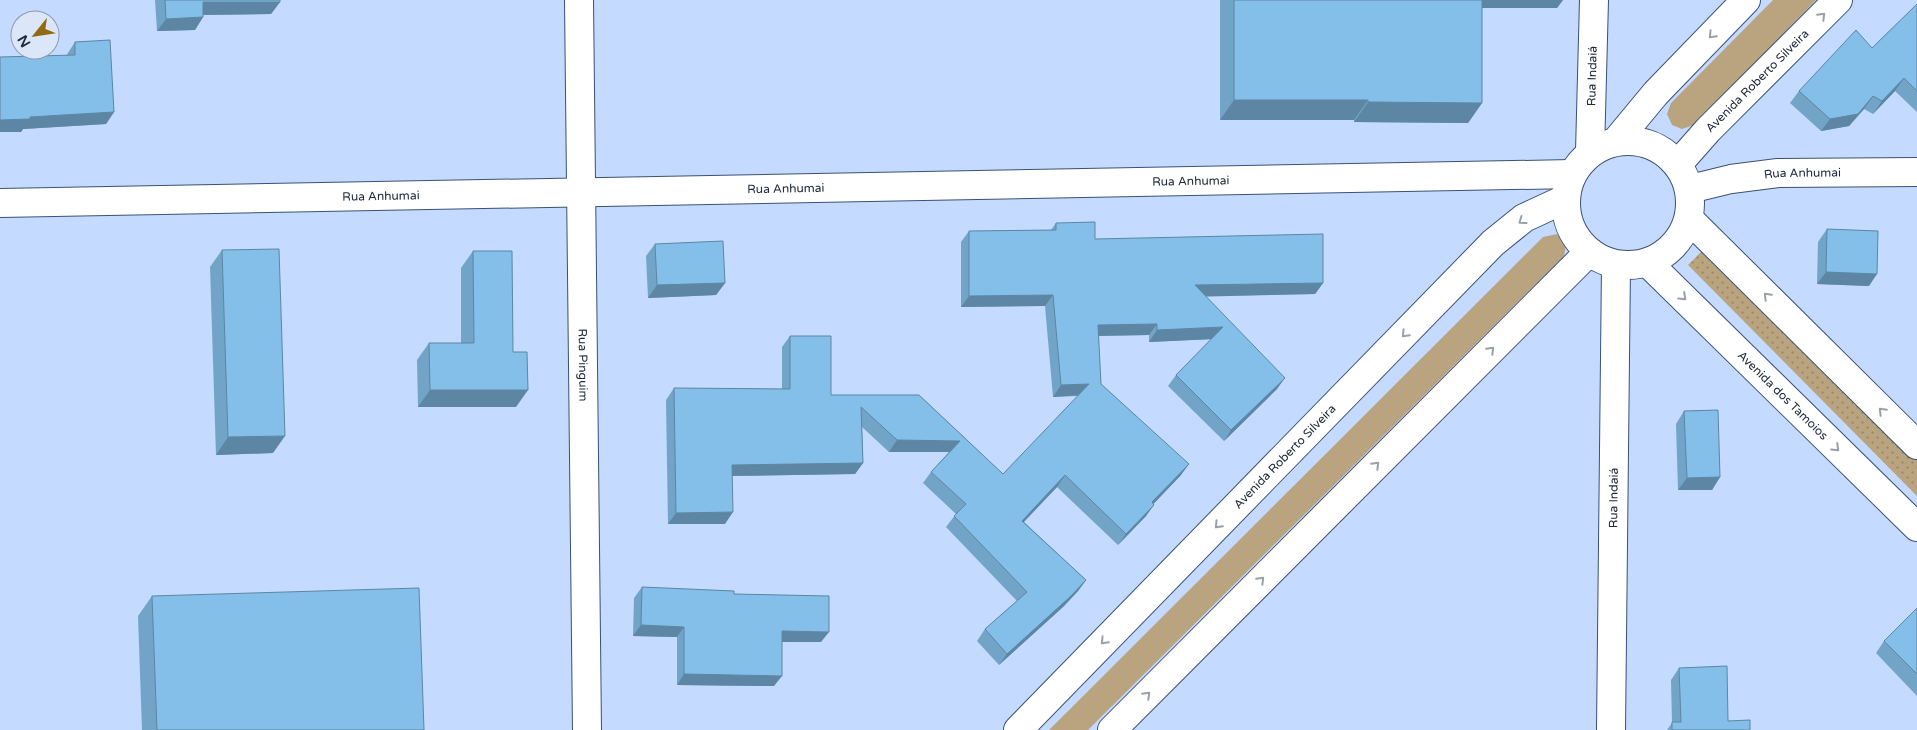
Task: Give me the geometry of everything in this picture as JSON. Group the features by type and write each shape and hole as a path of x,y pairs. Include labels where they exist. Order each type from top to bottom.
{"street":[{"name":"Rua Pinguim","path":"579,0 587,730"},
{"name":"Rua Indaiá","path":"1590,152 1594,0"},
{"path":"1617,140 1651,144 1678,164 1690,188 1690,220 1674,247 1648,263 1616,265 1601,261 1588,252 1570,228 1568,186 1590,152 1617,140 1656,94 1746,0"},
{"name":"Avenida Roberto Silveira","path":"1678,164 1708,130 1838,0"},
{"name":"Rua Anhumai","path":"1690,188 1732,179 1778,173 1917,172"},
{"name":"Rua Anhumai","path":"0,203 582,193 1568,186"},
{"name":"Avenida Roberto Silveira","path":"1018,730 1493,244 1524,218 1568,186"},
{"path":"1690,220 1917,445"},
{"path":"1112,730 1588,252"},
{"name":"Avenida dos Tamoios","path":"1648,263 1917,527"},
{"name":"Rua Indaiá","path":"1611,730 1616,265"}],"shaded area":[{"path":"1773,0 1816,0 1694,125 1682,129 1672,125 1667,114 1671,103"},
{"path":"1557,234 1566,245 1564,256 1088,730 1049,730 1543,237"},
{"path":"1708,245 1917,454 1917,496 1688,265"}],"building":[{"path":"165,0 280,0 280,2 203,2 203,17 166,19"},
{"path":"1234,0 1482,0 1482,103 1368,102 1368,100 1234,100"},
{"path":"1917,4 1917,91 1904,78 1882,101 1873,96 1858,114 1830,119 1799,91 1856,30 1872,48"},
{"path":"110,40 114,112 0,120 0,57 10,57 10,60 60,60 60,55 75,55 75,42"},
{"path":"1095,222 1095,239 1323,234 1323,283 1195,285 1285,378 1231,430 1176,375 1223,327 1157,330 1157,324 1098,325 1101,384 1189,464 1152,502 1154,505 1126,534 1065,475 1022,521 1086,580 1007,654 985,629 1027,592 954,516 966,504 931,472 960,441 897,440 861,407 863,463 732,465 733,512 676,513 674,388 790,389 790,336 831,336 831,395 919,395 1003,474 1089,384 1061,385 1053,295 969,296 969,231 1056,230 1056,223"},
{"path":"1827,229 1878,231 1877,274 1826,272"},
{"path":"723,241 725,283 657,285 655,244"},
{"path":"279,249 285,436 228,437 222,250"},
{"path":"473,251 512,251 513,352 527,352 528,390 430,390 429,343 474,343"},
{"path":"1718,410 1720,477 1687,478 1684,411"},
{"path":"642,587 734,591 734,594 829,596 829,632 782,631 782,676 684,674 684,627 641,625"},
{"path":"419,588 424,730 157,730 152,596"},
{"path":"1917,608 1917,674 1884,641"},
{"path":"1727,666 1728,721 1750,720 1750,730 1672,730 1672,722 1681,722 1679,668"}]}
